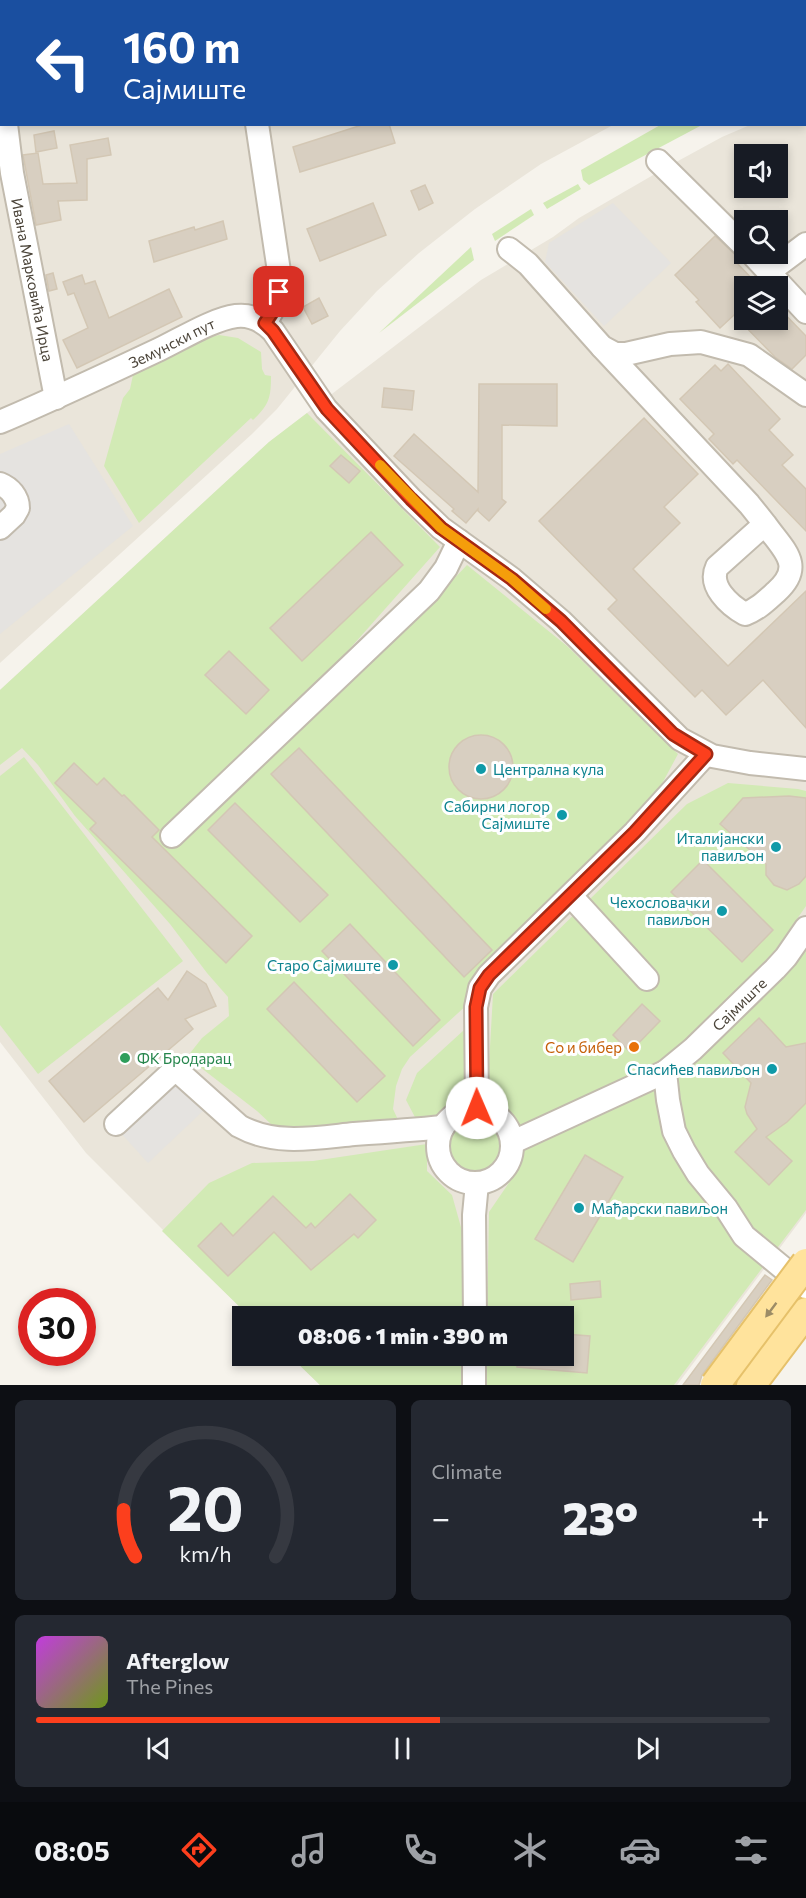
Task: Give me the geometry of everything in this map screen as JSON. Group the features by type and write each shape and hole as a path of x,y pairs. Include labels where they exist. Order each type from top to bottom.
{"main road":[{"path":"715,1385 806,1263"},
{"path":"751,1385 806,1312"}],"street":[{"name":"Ивана Марковића Ирца","path":"6,126 14,184 56,398"},
{"path":"257,126 280,279 275,308 265,323 279,338 315,394 343,427 411,499 459,541 512,579 561,621 673,734 706,754 750,763 806,769"},
{"path":"658,161 734,236"},
{"path":"770,271 806,244"},
{"path":"509,249 528,264 765,524"},
{"path":"763,264 806,312"},
{"name":"Земунски пут","path":"0,422 228,318 250,316 265,323"},
{"path":"602,347 615,354 626,354 670,344 701,342 749,355 806,395"},
{"path":"0,484 15,497 18,508 15,515 0,528"},
{"path":"172,836 429,591 446,568 459,541"},
{"path":"477,1108 476,1007 480,988 489,975 635,832 706,754"},
{"path":"571,896 647,979"},
{"name":"Сајмиште","path":"513,1142 665,1072 687,1055 781,963 806,928"},
{"path":"116,1124 176,1071 239,1126 262,1135 294,1140 443,1127"},
{"path":"665,1072 670,1115 679,1141 698,1174 726,1208 744,1236 806,1287"},
{"path":"477,1108 497,1115 510,1132 513,1142 512,1152 503,1170 487,1182 477,1183 457,1179 443,1165 438,1146 443,1127 454,1115 477,1108"},
{"path":"474,1306 474,1215 477,1183"},
{"path":"726,1208 806,1269"},
{"path":"474,1366 474,1385"}],"shaded area":[{"path":"0,126 611,126 541,164 475,209 419,253 377,291 340,331 277,409 252,434 0,663"},
{"path":"748,126 806,126 806,1213 677,1385 320,1385 300,1366 574,1366 574,1306 239,1306 86,1153 0,1042 0,690 269,442 481,280 553,237 579,218 722,137"},
{"path":"613,203 671,263 604,326 545,262 549,243"},
{"path":"69,424 133,526 0,634 0,454"},
{"path":"175,1078 204,1110 148,1163 119,1131"}],"green space":[{"path":"658,126 700,126 589,185 583,180 581,170"},
{"path":"578,184 581,189 547,209 543,203"},
{"path":"531,209 534,215 495,241 492,234"},
{"path":"471,247 474,260 379,333"},
{"path":"219,335 238,338 261,352 262,369 265,375 271,376 268,401 253,420 251,418 139,523 104,466 123,398 130,389 133,375 204,339"},
{"path":"307,413 440,547 314,689 164,826 161,834 170,847 179,843 326,706 467,565 567,646 678,754 657,793 498,956 469,1003 410,1057 402,1069 396,1086 393,1109 400,1124 299,1132 272,1125 187,1057 202,1038 229,1016 228,997 170,924 75,816 38,765 22,748 0,765 0,690 269,442"},
{"path":"24,757 183,961 38,1074 0,1025 0,776"},
{"path":"728,783 806,791 806,906 774,952 668,1058 519,1130 507,1111 487,1100 493,994 687,804"},
{"path":"806,945 806,1210 674,1385 487,1385 487,1366 574,1366 574,1306 487,1306 489,1212 515,1174 523,1146 649,1087"},
{"path":"464,1030 467,1102 447,1111 437,1122 417,1121 406,1100 417,1073"},
{"path":"469,1115 483,1117 494,1122 502,1131 506,1141 505,1152 500,1162 490,1171 474,1178 454,1166 442,1147 448,1129"},
{"path":"427,1144 427,1171 452,1195 469,1256 468,1306 239,1306 162,1231 209,1183 252,1163 313,1161"},
{"path":"300,1366 468,1366 468,1385 320,1385"}],"building":[{"path":"359,126 390,126 395,143 300,172 293,147"},
{"path":"54,131 57,148 36,152 34,135"},
{"path":"108,138 111,155 87,159 87,200 58,201 61,220 36,225 23,155 38,153 43,184 77,183 70,145"},
{"path":"425,185 433,203 419,210 411,191"},
{"path":"373,203 386,235 320,261 307,229"},
{"path":"223,221 227,239 154,262 149,241"},
{"path":"715,236 734,253 734,264 738,264 749,276 734,276 734,315 720,328 696,302 699,300 675,275"},
{"path":"53,273 57,289 49,291 46,275"},
{"path":"82,275 85,284 95,281 109,318 169,289 182,317 77,368 63,340 88,328 74,293 68,295 63,282"},
{"path":"319,298 328,316 312,324 303,307"},
{"path":"788,317 806,336 806,355 792,369 775,357 749,330 788,330"},
{"path":"728,364 780,419 769,430 793,455 782,465 806,489 806,531 737,460 733,464 709,439 714,434 680,399 715,365 721,371"},
{"path":"479,384 557,384 557,426 502,425 502,499 506,502 489,521 478,509 466,523 452,511 454,509 394,456 414,434 478,492"},
{"path":"384,388 414,391 412,410 382,407"},
{"path":"644,418 698,474 664,507 680,523 633,569 728,666 806,591 806,728 763,680 726,715 702,690 695,697 608,609 617,600 539,521"},
{"path":"341,455 360,471 349,483 330,466"},
{"path":"371,532 403,565 302,661 270,628"},
{"path":"229,651 269,690 246,714 205,675"},
{"name":"Централна кула","path":"475,735 487,735 504,744 511,755 513,767 511,779 504,790 487,799 475,799 463,794 454,785 449,773 449,761 454,749 463,740"},
{"path":"299,748 492,950 464,977 271,774"},
{"path":"74,763 97,785 104,778 122,796 124,795 159,830 152,837 252,936 226,963 90,829 96,823 55,783"},
{"name":"Италијански павиљон","path":"789,796 806,798 806,876 799,884 787,890 774,885 766,875 766,864 720,824 743,798"},
{"path":"235,803 328,895 300,922 208,830"},
{"name":"Чехословачки павиљон","path":"703,860 773,930 742,962 671,892"},
{"path":"350,924 440,1020 413,1046 322,951"},
{"path":"187,971 206,984 216,1006 185,1019 193,1029 84,1122 49,1081 158,988 168,1000"},
{"path":"294,982 385,1076 357,1102 267,1009"},
{"path":"642,1004 660,1021 630,1052 613,1035"},
{"name":"Спасићев павиљон","path":"759,1018 786,1047 806,1043 806,1103 787,1122 766,1137 792,1161 769,1185 735,1152 757,1129 745,1107 751,1083 723,1053"},
{"name":"Мађарски павиљон","path":"585,1155 623,1177 573,1262 535,1239"},
{"path":"350,1194 376,1220 358,1238 354,1234 311,1270 274,1232 228,1276 198,1246 221,1223 233,1236 273,1196 306,1228 311,1223 315,1228"},
{"path":"765,1275 772,1280 702,1375 699,1385 683,1385"},
{"path":"600,1281 601,1297 571,1300 570,1284"},
{"path":"574,1335 590,1336 587,1373 517,1367 574,1366"}],"slow traffic":[{"path":"380,465 441,528 512,579 546,609"}],"place":[{"name":"Централна кула","path":"481,769"},
{"name":"Сабирни логор Сајмиште","path":"562,815"},
{"name":"Италијански павиљон","path":"776,847"},
{"name":"Чехословачки павиљон","path":"722,911"},
{"name":"Старо Сајмиште","path":"393,965"},
{"name":"Со и бибер","path":"634,1047"},
{"name":"ФК Бродарац","path":"125,1058"},
{"name":"Спасићев павиљон","path":"772,1069"},
{"name":"Мађарски павиљон","path":"579,1208"}],"route":[{"path":"279,292 275,308 265,323 279,338 313,392 343,427 441,528 512,579 561,621 673,734 706,754 635,832 489,975 480,988 476,1007 477,1108"}]}
